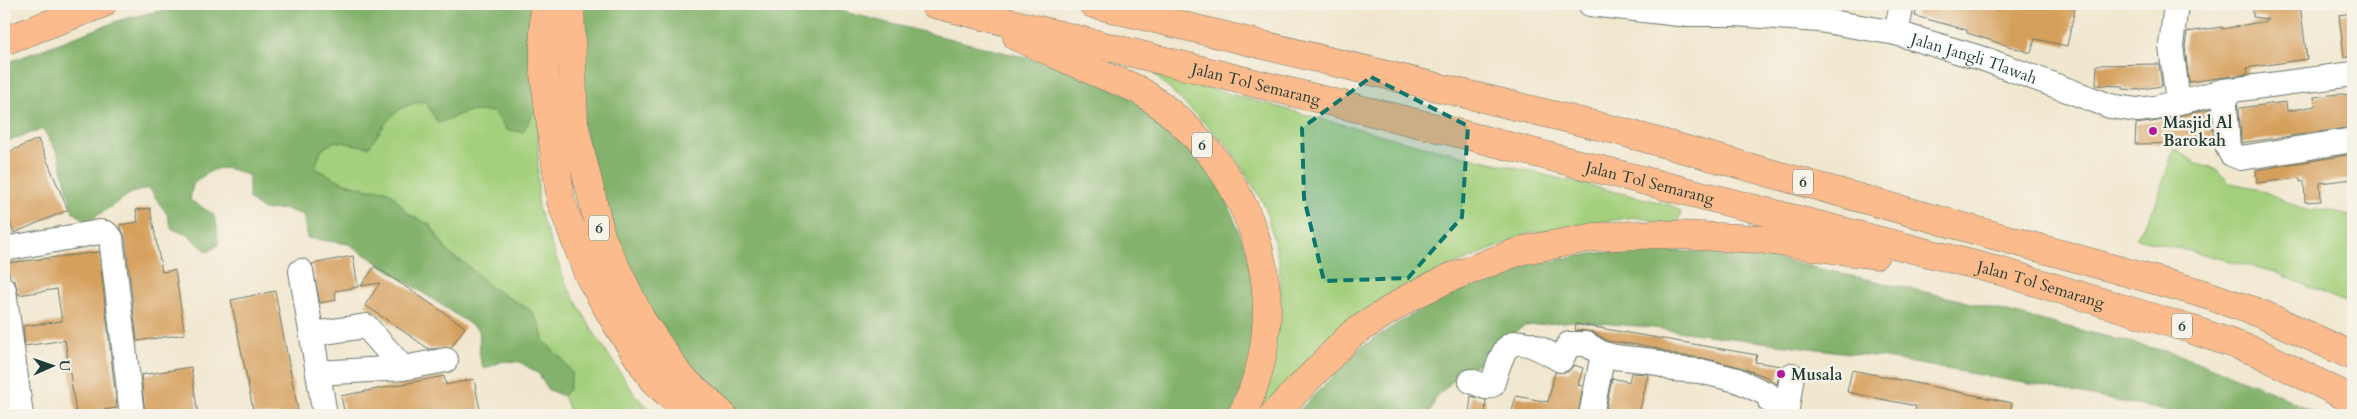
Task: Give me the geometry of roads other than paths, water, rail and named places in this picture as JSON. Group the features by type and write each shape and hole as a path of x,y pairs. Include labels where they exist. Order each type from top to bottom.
{"highway":[{"path":"4,42 102,4"},
{"name":"6","path":"544,4 544,73 561,202 588,274 616,323 653,380 691,415"},
{"name":"6","path":"570,4 574,125 602,240 641,319 679,376 723,415"},
{"name":"6","path":"1093,4 1619,131 2201,292 2262,314 2353,356"},
{"name":"6","path":"1136,4 1243,41"},
{"name":"6","path":"942,5 1140,91 1186,125 1227,175 1250,221 1266,276 1268,314 1262,365 1242,415"},
{"name":"Jalan Tol Semarang","path":"942,5 1465,134 2003,272 2190,329 2257,352 2353,400"},
{"name":"6","path":"1273,415 1352,334 1410,297 1449,278 1522,250 1595,237 1659,234 1758,239 2003,272"}],"street":[{"name":"Jalan Jangli Tlawah","path":"1593,4 1679,14 1735,14 1818,20 1896,33 1987,60 2110,106 2137,110 2224,91 2353,74"},
{"path":"1896,33 1902,4"},
{"path":"2176,4 2171,46 2178,102"},
{"path":"2224,91 2228,148 2235,156 2241,158 2353,140"},
{"path":"4,249 100,232 106,233 112,238 132,415"},
{"path":"302,271 325,415"},
{"path":"4,290 21,415"},
{"path":"312,334 366,326 403,368"},
{"path":"1471,382 1486,387 1492,384 1505,351 1513,345 1528,344 1561,360 1569,344 1586,344 1603,354 1652,361 1673,368 1700,371 1737,380 1768,395 1770,400 1786,411 1792,375"},
{"path":"1591,415 1603,354"},
{"path":"318,373 403,368 446,360"}],"place":[{"name":"Masjid Al Barokah","path":"2153,131"},
{"name":"Musala","path":"1781,374"}]}
